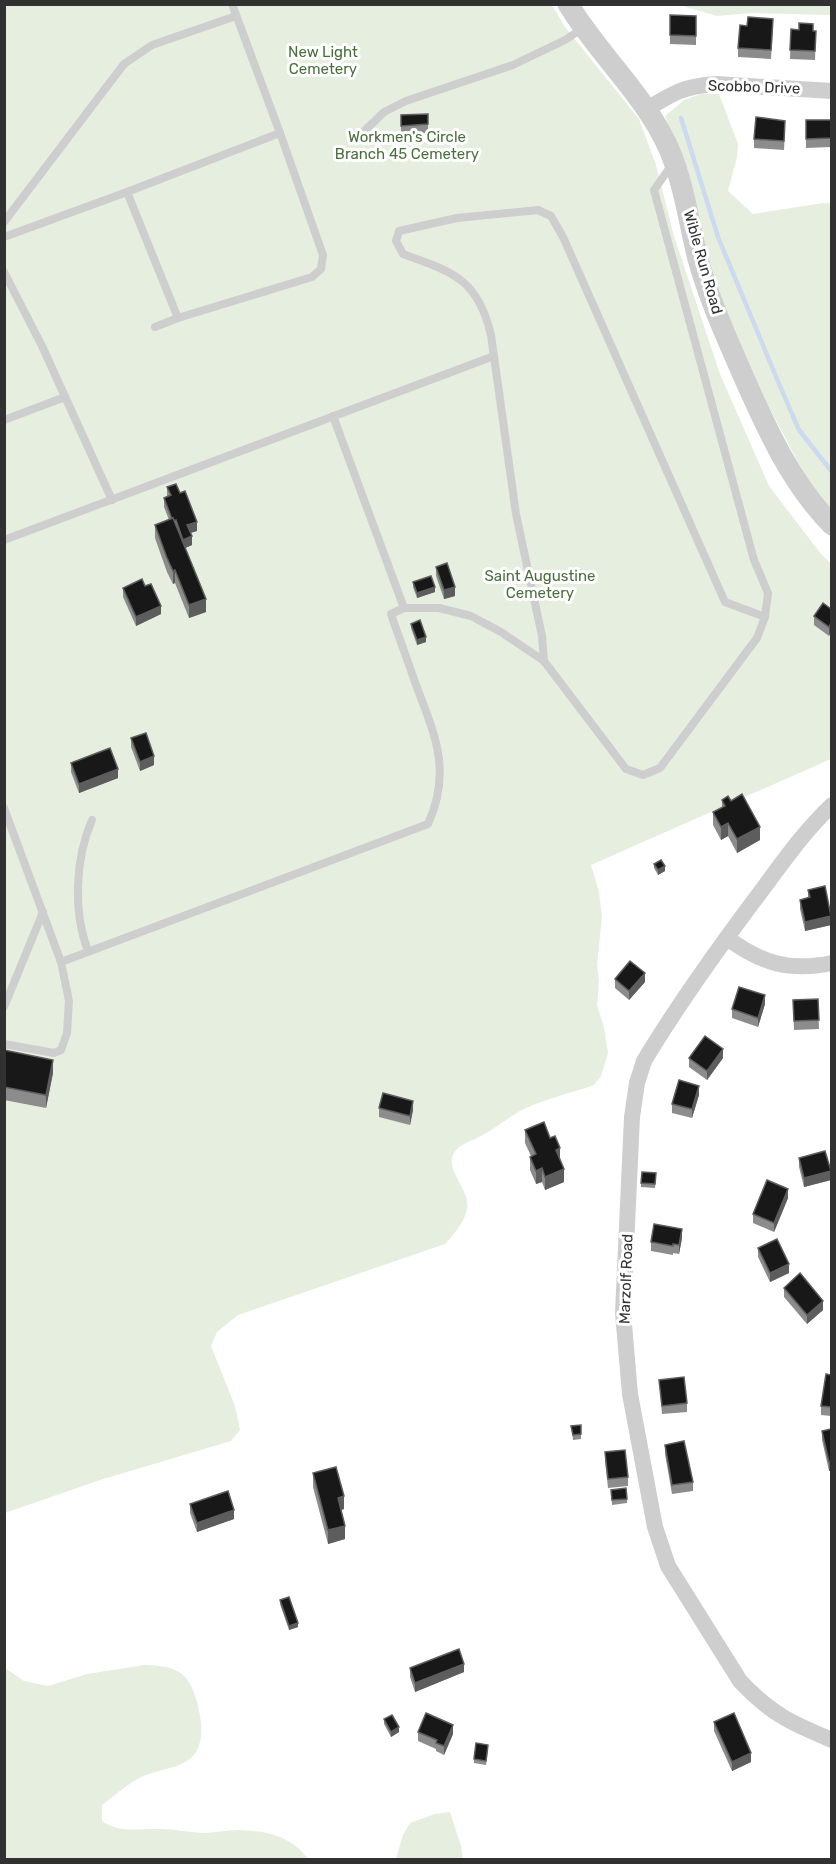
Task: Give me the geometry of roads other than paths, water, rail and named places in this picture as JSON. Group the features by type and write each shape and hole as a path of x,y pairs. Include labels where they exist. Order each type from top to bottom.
{"street":[{"name":"Wible Run Road","path":"568,4 647,109 666,143 674,162 699,260 725,334 766,428 785,464 805,494 831,525"},
{"name":"Scobbo Drive","path":"647,109 676,91 716,84 831,91"},
{"name":"Marzolf Road","path":"831,805 783,862 727,938 644,1061 637,1083 632,1117 623,1313 630,1394 655,1527 668,1566 740,1681 751,1693 767,1708 788,1722 831,1740"},
{"path":"727,938 745,951 773,963 807,967 831,963"}],"lane":[{"path":"155,327 312,277 321,269 323,255 232,4"},
{"path":"4,222 124,64 152,45 236,16"},
{"path":"355,140 384,112 406,101 513,65 565,40 584,28"},
{"path":"4,237 280,133"},
{"path":"61,962 428,824 437,805 440,782 439,758 435,735 391,614 404,608 439,608 471,616 501,632 544,661 626,769 643,775 660,768 757,638 765,617 768,593 754,560 654,190 674,162"},
{"path":"127,192 178,318"},
{"path":"544,661 542,636 516,514 494,356 486,316 476,294 458,276 403,254 396,241 399,231 457,218 518,211 538,210 551,216 563,237 725,602 765,617"},
{"path":"4,272 112,500"},
{"path":"4,540 494,356"},
{"path":"4,420 65,397"},
{"path":"333,416 404,608"},
{"path":"4,808 61,962 69,1001 67,1033 61,1050 54,1053 4,1044"},
{"path":"88,951 83,937 79,886 83,839 92,820"},
{"path":"4,1007 43,912"}],"waterway":[{"path":"681,118 718,237 777,379 799,430 832,472"}],"park label":[{"name":"New Light Cemetery","path":"323,60"},
{"name":"Workmen's Circle Branch 45 Cemetery","path":"407,146"},
{"name":"Saint Augustine Cemetery","path":"540,584"}]}
